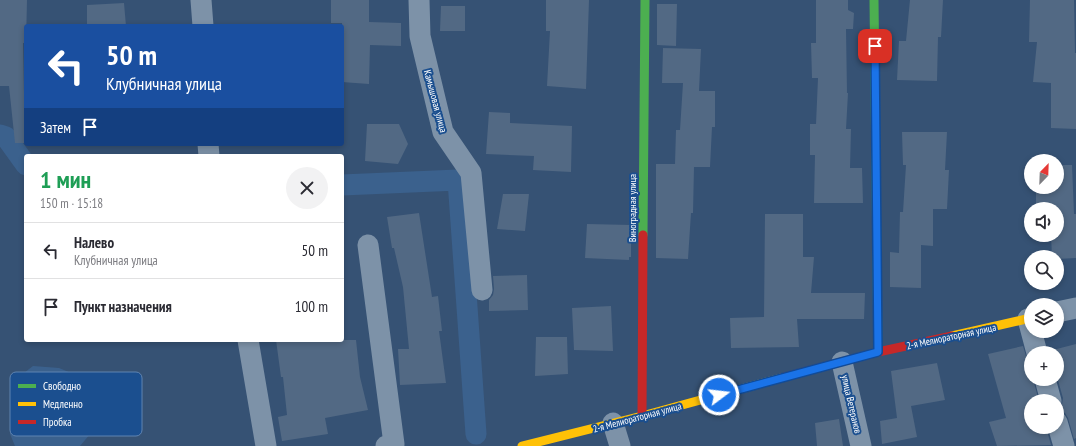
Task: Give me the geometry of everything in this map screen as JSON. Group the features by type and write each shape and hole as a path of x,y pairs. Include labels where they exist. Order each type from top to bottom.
{"street":[{"path":"202,0 203,24"},
{"name":"Камышовая улица","path":"419,0 420,36 443,132 471,173 482,290"},
{"name":"Виноградная улица","path":"642,416 645,0"},
{"path":"874,0 878,352"},
{"path":"368,245 392,445"},
{"path":"1064,311 1076,308"},
{"name":"2-я Мелиораторная улица","path":"522,446 642,416 878,352 1024,320"},
{"path":"248,342 266,446"},
{"name":"улица Ветеранов","path":"842,362 861,446"},
{"path":"613,423 620,446"},
{"path":"1060,434 1064,446"}],"water":[{"path":"33,366 59,368 69,372 25,372"},
{"path":"11,436 88,436 80,446 15,446"}],"building":[{"path":"0,0 27,0 26,24 24,24 23,43 24,143 15,143 9,86 0,86"},
{"path":"331,0 369,0 369,22 401,23 401,46 370,45 369,84 344,82 344,24 331,23"},
{"path":"546,0 589,0 586,89 547,86 550,31 546,31"},
{"path":"816,0 848,0 848,10 854,13 853,29 846,29 848,93 846,129 851,129 850,168 862,168 863,203 814,203 815,155 810,155 810,124 816,124 818,78 812,78 811,43 816,43"},
{"path":"910,0 943,0 941,37 938,37 937,81 897,80 899,41 906,41"},
{"path":"1030,0 1074,0 1076,129 1051,128 1051,83 1033,82 1037,42 1029,42"},
{"path":"124,3 126,24 87,24 87,5"},
{"path":"657,4 677,4 676,46 657,45"},
{"path":"441,6 465,6 465,31 440,31"},
{"path":"663,48 701,49 699,91 715,91 715,127 712,127 710,167 694,167 693,213 691,213 688,259 656,258 656,164 675,164 676,130 680,130 683,83 662,83"},
{"path":"489,112 510,113 510,123 572,126 571,172 533,170 534,156 486,154"},
{"path":"367,124 399,124 408,144 398,164 365,161"},
{"path":"902,132 947,132 945,170 949,170 947,209 933,209 933,246 921,245 921,288 890,287 890,252 899,253 900,212 903,212 906,165 903,165"},
{"path":"1064,165 1072,165 1074,214 1076,214 1076,258 1064,259 1064,250 1052,250 1051,242 1064,242 1064,202 1036,202 1036,194 1064,194"},
{"path":"503,194 529,194 525,231 497,229"},
{"path":"419,213 432,297 438,296 442,331 439,331 446,383 400,385 398,349 409,349 403,287 394,248 392,248 387,217"},
{"path":"765,214 803,214 803,257 814,257 811,293 865,293 864,319 797,319 799,347 731,348 730,318 764,317"},
{"path":"587,224 631,225 631,257 629,257 629,260 585,258"},
{"path":"527,275 528,310 489,311 489,300 493,295 494,289 493,276"},
{"path":"611,306 613,351 574,350 572,308"},
{"path":"536,337 567,337 568,374 535,376"},
{"path":"344,340 356,340 360,377 368,410 325,418 328,434 282,441 278,417 287,415 283,377 281,377 276,342 344,342"},
{"path":"1076,344 1076,438 1074,439 1068,418 1064,413 1064,394 1062,394 1060,386 1064,386 1064,347"},
{"path":"1023,346 1024,386 1035,386 1037,394 1024,394 1024,434 1048,434 1051,445 997,446 989,422 1006,418 988,354"},
{"path":"937,363 945,400 911,406 917,437 882,444 880,421 897,418 891,371"},
{"path":"839,419 843,446 817,446 815,423"}],"waterway":[{"path":"0,135 6,137 24,162"},
{"path":"344,185 458,180 476,434"}],"traffic: fast":[{"path":"643,235 645,0"},
{"path":"874,0 878,352"}],"traffic: slow":[{"path":"952,336 1024,320"},
{"path":"522,446 642,416 781,378"}],"traffic: jam":[{"path":"642,416 643,235"},
{"path":"781,378 878,352 952,336"}],"route":[{"path":"719,395 878,352 875,46"}]}
